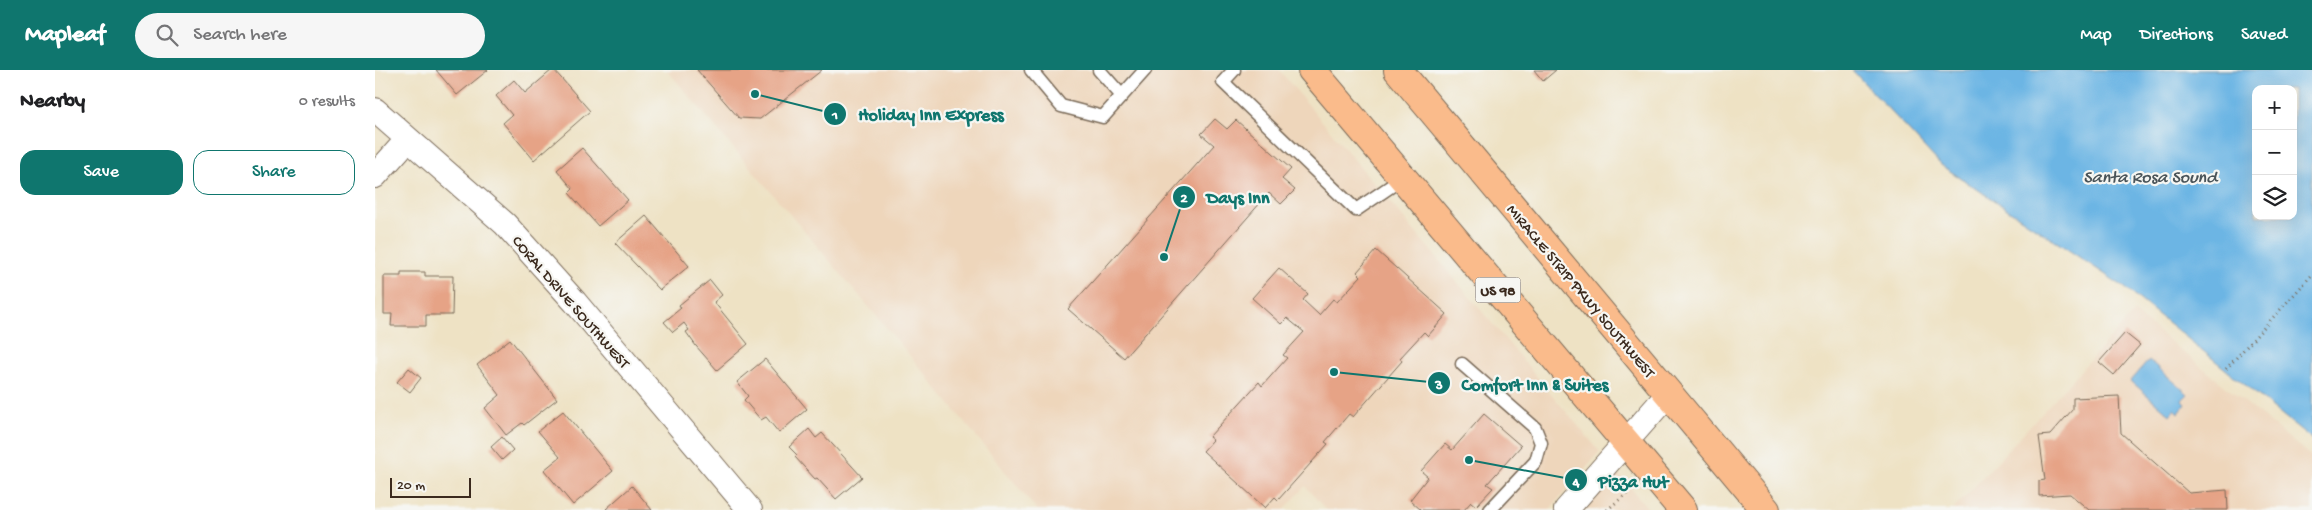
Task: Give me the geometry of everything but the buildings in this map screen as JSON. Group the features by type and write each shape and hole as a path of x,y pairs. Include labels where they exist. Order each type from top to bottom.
{"highway":[{"name":"US 98","path":"1312,70 1683,510"},
{"name":"MIRACLE STRIP PKWY SOUTHWEST","path":"1398,70 1766,510"}],"street":[{"name":"CORAL DRIVE SOUTHWEST","path":"375,110 505,224 575,302 750,510"},
{"path":"375,176 408,139"},
{"path":"1566,510 1669,393"}],"lane":[{"path":"1031,70 1061,106 1103,117 1145,70"},
{"path":"1099,70 1122,96"},
{"path":"1235,70 1223,82 1356,210 1403,178"},
{"path":"1462,364 1535,428 1541,443 1536,461 1490,510"}],"path":[{"path":"2226,369 2312,275"},
{"path":"1607,510 1630,491"}],"shaded area":[{"path":"667,70 1279,70 1600,452 1549,510 1326,510 1305,486 1284,510 1037,510 897,340"},
{"path":"2134,312 2312,457 2312,510 1953,510"},
{"path":"1618,473 1649,510 1585,510"}],"water":[{"name":"Santa Rosa Sound","path":"1852,70 2312,70 2312,439 2124,287 1941,165"},
{"path":"2149,360 2188,394 2182,400 2186,404 2179,413 2175,409 2170,415 2131,381"}],"place":[{"name":"Holiday Inn Express","path":"755,94"},
{"name":"Days Inn","path":"1164,257"},
{"name":"Comfort Inn & Suites","path":"1334,372"},
{"name":"Pizza Hut","path":"1469,460"}]}
